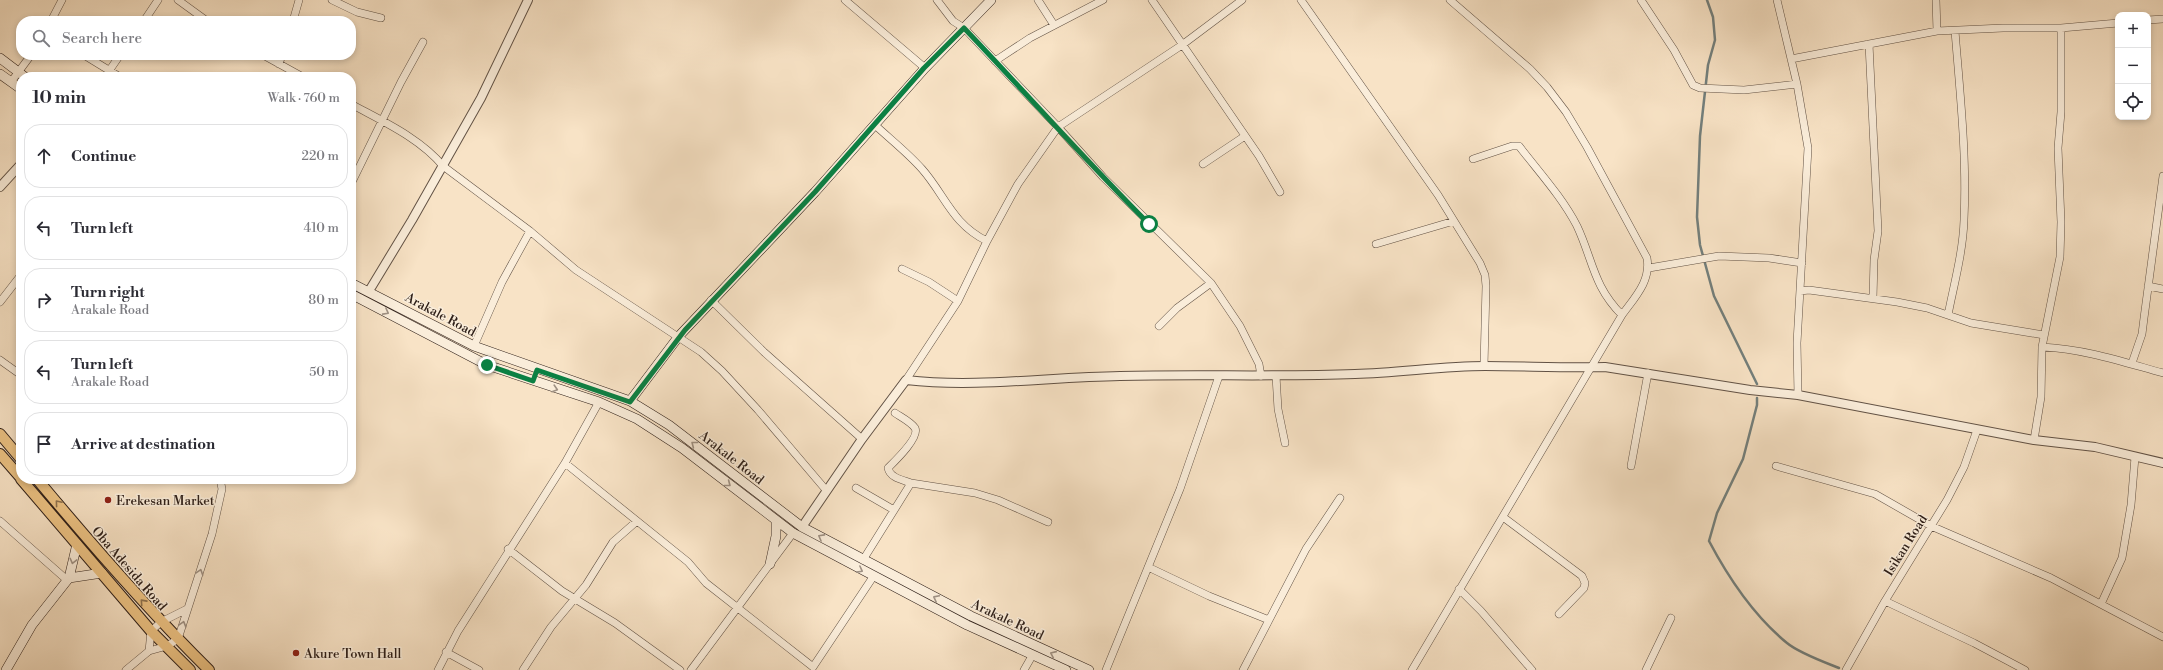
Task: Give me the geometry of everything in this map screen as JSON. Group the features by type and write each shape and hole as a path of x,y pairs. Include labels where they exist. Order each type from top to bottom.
{"main road":[{"path":"630,402 679,336 711,300 815,192 924,68 991,0"},
{"path":"0,58 19,72"},
{"path":"0,74 16,86"},
{"name":"Arakale Road","path":"356,285 474,346 537,370 630,402 669,426 802,527 971,616 1088,670"},
{"name":"Arakale Road","path":"356,297 487,365 599,402 637,418 682,448 793,533 873,577 967,625 1032,656 1066,670"},
{"path":"533,381 537,370"},
{"path":"0,434 16,453"},
{"path":"0,454 16,473"},
{"path":"706,467 713,459"},
{"path":"25,484 151,631 190,670"},
{"name":"Oba Adesida Road","path":"42,484 100,554 161,622 209,670"},
{"path":"770,564 776,536 776,521"},
{"path":"6,670 32,625 68,579 77,544"},
{"path":"68,579 102,573"},
{"path":"967,625 971,616"}],"street":[{"path":"54,16 62,0"},
{"path":"147,16 158,0"},
{"path":"178,0 200,16"},
{"path":"294,16 298,0"},
{"path":"332,0 357,12 382,18"},
{"path":"369,291 443,166 481,98 528,0"},
{"path":"845,0 924,68"},
{"path":"937,0 953,21 964,28 1058,127 1103,177 1211,283 1240,326 1259,364 1261,376"},
{"path":"1038,0 1054,24"},
{"path":"995,61 1054,24 1103,0"},
{"path":"1152,0 1245,136 1280,192"},
{"path":"802,527 862,438 906,380 958,301 986,241 1018,184 1058,127 1182,45 1242,0"},
{"path":"1301,0 1454,221 1480,263 1485,275 1484,366"},
{"path":"1412,670 1622,315 1645,283 1649,268 1647,258 1591,154 1556,100 1530,70 1450,0"},
{"path":"1641,0 1674,50 1691,83 1700,88 1744,90 1797,84"},
{"path":"1777,0 1797,84 1808,148 1797,343 1798,395"},
{"path":"1936,0 1937,31"},
{"path":"2151,20 2163,19"},
{"path":"1791,58 1937,31 2003,28 2061,28 2115,23"},
{"path":"2034,440 2041,396 2042,347 2060,257 2061,222 2058,148 2061,112 2061,28"},
{"path":"1948,316 1961,258 1964,220 1962,113 1955,31"},
{"path":"356,174 423,42"},
{"path":"1869,44 1878,232 1874,260 1873,298"},
{"path":"23,72 29,60"},
{"path":"92,60 109,71 117,60"},
{"path":"272,60 294,72"},
{"path":"279,64 280,60"},
{"path":"11,82 16,78"},
{"path":"356,107 382,120 436,157 443,166 530,231 576,270 679,336 701,352 763,415 826,490"},
{"path":"875,125 922,169 938,194 963,226 974,235 986,241"},
{"path":"1203,164 1245,136"},
{"path":"1473,159 1512,146 1519,146 1577,226 1601,289 1611,305 1622,315"},
{"path":"0,187 16,169"},
{"path":"2132,363 2142,334 2163,176"},
{"path":"1376,244 1454,221"},
{"path":"474,346 502,282 530,231"},
{"path":"1649,268 1719,256 1769,258 1802,263"},
{"path":"902,269 929,282 958,301"},
{"path":"0,302 16,281"},
{"path":"1159,326 1177,308 1211,283"},
{"path":"2148,286 2163,289"},
{"path":"1800,291 1809,290 1873,298 1927,308 1971,323 2044,335"},
{"path":"711,300 764,352 862,438"},
{"path":"2042,347 2090,354 2132,363 2163,373"},
{"path":"0,360 16,371"},
{"path":"906,380 934,383 973,384 1104,376 1276,376 1356,374 1484,366 1605,367 1750,390 1798,395 2034,440 2094,447 2163,463"},
{"path":"1631,466 1648,373"},
{"path":"1106,670 1180,489 1219,376"},
{"path":"1276,376 1278,409 1285,443"},
{"path":"438,670 446,652 508,549 565,463 599,402"},
{"path":"895,413 914,426 916,431 915,438 888,468 892,476 911,483 975,493 998,500 1048,522"},
{"name":"Isikan Road","path":"1846,670 1964,467 1978,430"},
{"path":"2101,604 2122,558 2131,505 2135,457"},
{"path":"565,463 688,562 706,582 814,669 873,577"},
{"path":"1776,466 1875,494 1931,526 2051,578 2163,637"},
{"path":"863,560 911,483"},
{"path":"126,670 150,651 167,646 178,639 212,534 222,489 221,484"},
{"path":"856,488 894,510"},
{"path":"1243,670 1306,549 1340,498"},
{"path":"1502,517 1582,576 1585,583 1584,588 1559,614"},
{"path":"0,521 68,579"},
{"path":"523,670 550,627 586,585 612,542 637,521"},
{"path":"691,670 739,608 793,533"},
{"path":"508,549 575,598 614,623 680,670"},
{"path":"1148,567 1209,596 1269,620"},
{"path":"1459,589 1482,611 1532,670"},
{"path":"1885,601 1974,643 2025,670"},
{"path":"150,651 151,631 161,622 187,609"},
{"path":"1646,670 1671,618"},
{"path":"446,652 478,670"},
{"path":"1024,670 1032,656"}],"waterway":[{"path":"1707,0 1713,17 1715,40 1708,65 1700,136 1697,217 1700,245 1714,296 1757,384"},
{"path":"1757,398 1757,405 1743,459 1717,513 1709,541 1733,582 1753,608 1775,632 1792,647 1839,668"}],"place":[{"name":"Erekesan Market","path":"108,500"},
{"name":"Akure Town Hall","path":"296,653"}],"route":[{"path":"487,365 533,381 537,370 630,402 679,336 711,300 815,192 924,68 964,28 1149,224"}]}
